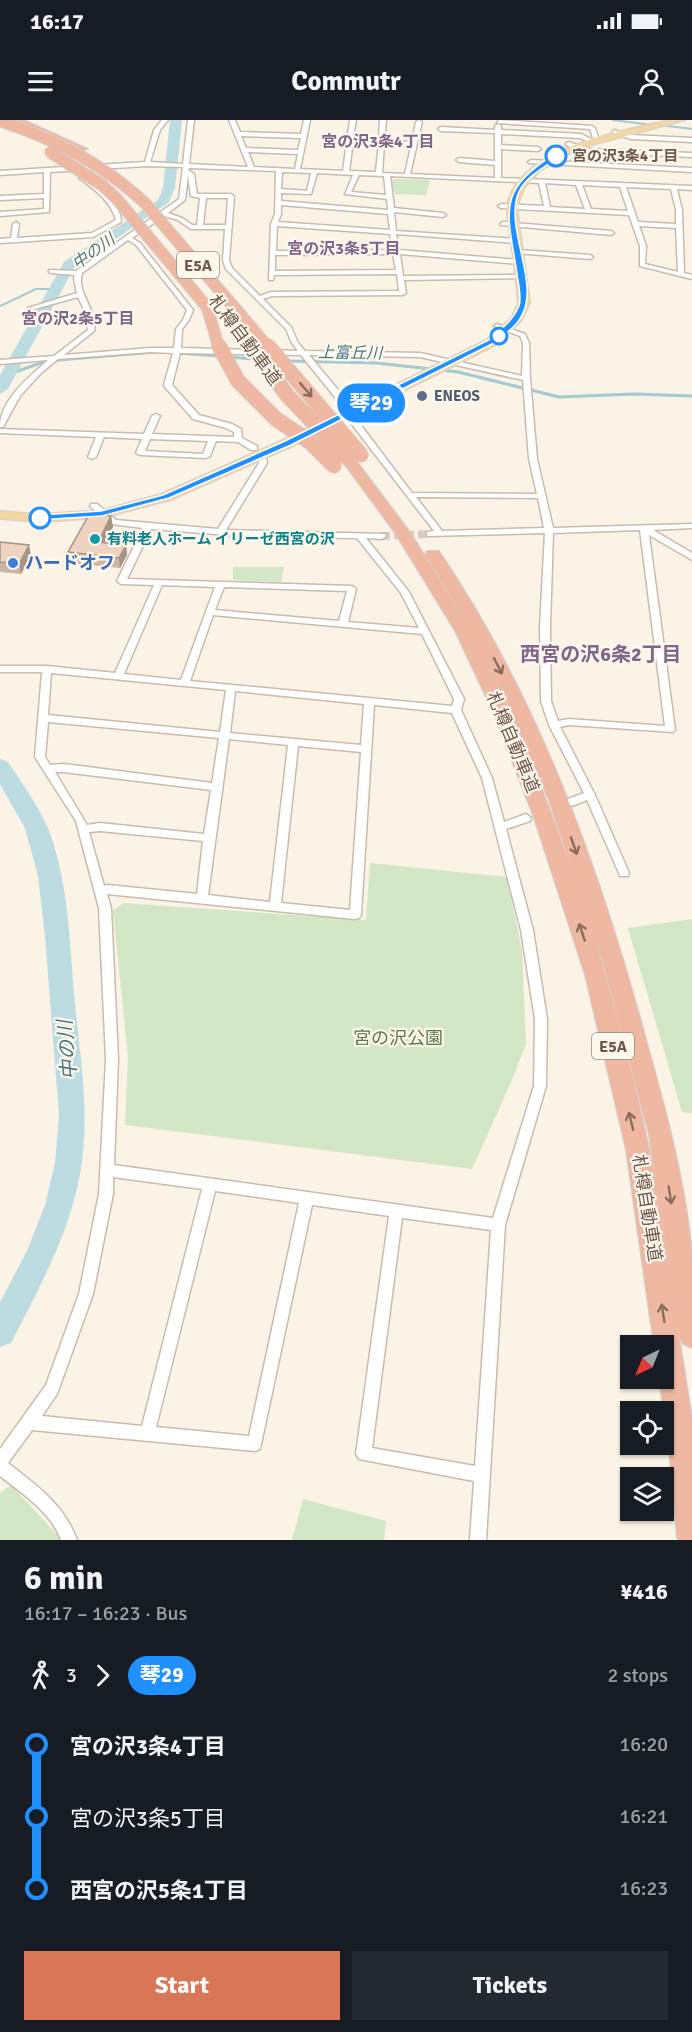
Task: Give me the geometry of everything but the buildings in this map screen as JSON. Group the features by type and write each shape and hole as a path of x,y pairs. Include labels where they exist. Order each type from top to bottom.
{"highway":[{"path":"16,120 83,149 120,179"},
{"name":"札樽自動車道","path":"0,121 74,149 120,179 144,202 347,460 435,582 464,631 502,712 544,818 596,975 638,1150 683,1449 692,1538"},
{"name":"札樽自動車道","path":"0,126 44,141 72,156 122,191 222,308 287,394 347,460 416,528 478,628 518,707 559,800 617,973 661,1135 692,1335"},
{"path":"0,133 69,161 109,191 146,232 207,307 221,353 237,381 276,419 310,442 347,460"}],"main road":[{"path":"0,515 40,518 98,510 166,496 436,364 502,328 517,319 524,303 517,277 504,191 510,180 531,162 591,139 681,120"},
{"path":"507,207 523,181 543,164 572,146"},
{"path":"346,409 414,370 453,362 492,342 508,314 517,277"},
{"path":"0,505 98,510"}],"street":[{"path":"147,164 157,130 165,120"},
{"path":"51,271 78,273 182,200 191,120"},
{"path":"232,120 252,169"},
{"path":"297,171 307,120"},
{"path":"346,173 353,120"},
{"path":"378,174 383,120"},
{"path":"441,129 498,133 581,136 591,139 592,128 499,121 498,133 497,163 498,180"},
{"path":"406,176 419,122"},
{"path":"617,133 692,140"},
{"path":"238,134 303,136"},
{"path":"351,139 413,144"},
{"path":"572,146 590,151 692,155"},
{"path":"498,147 538,149"},
{"path":"245,150 300,152"},
{"path":"459,160 497,163"},
{"path":"531,162 692,170"},
{"path":"0,173 147,164 186,168 692,188"},
{"path":"186,168 191,174 194,196 231,196 226,260 229,269 289,328 304,353 440,534"},
{"path":"0,241 93,235 119,221 118,213 100,192 67,169"},
{"path":"0,214 16,219 47,211 47,170"},
{"path":"279,170 278,214 274,224 271,276 517,277"},
{"path":"278,191 309,194 314,172"},
{"path":"357,174 347,193 389,197"},
{"path":"259,298 272,294 403,293 387,175"},
{"path":"542,182 547,209"},
{"path":"579,184 589,211"},
{"path":"621,185 643,246 642,265 692,277"},
{"path":"674,187 680,226 681,274"},
{"path":"0,198 47,196"},
{"path":"200,227 203,196"},
{"path":"278,203 443,215"},
{"path":"507,207 631,213"},
{"path":"165,214 180,219 190,227 228,227"},
{"path":"14,240 16,219"},
{"path":"274,224 393,232 513,251 590,257"},
{"path":"508,224 611,232"},
{"path":"635,224 680,226"},
{"path":"129,238 138,244 190,310 179,329 177,350 168,385 196,417 229,426 238,431 238,439 258,452 263,463 220,532"},
{"path":"272,253 396,252 453,257 513,251"},
{"path":"453,257 457,277"},
{"path":"0,425 8,407 26,382 53,358 92,331 93,323 76,283 78,273"},
{"path":"31,308 81,294"},
{"path":"502,328 523,334 526,343 526,382 533,459 549,530 545,627 546,701 554,724 590,795 624,873"},
{"path":"0,362 150,350 177,350 420,355 436,364"},
{"path":"453,362 526,382"},
{"path":"156,416 140,453 206,456 212,441"},
{"path":"0,431 212,441 241,440"},
{"path":"92,457 100,435"},
{"path":"410,495 540,496"},
{"path":"98,510 114,522 148,526 220,532 381,536"},
{"path":"148,526 121,581 352,590 343,624"},
{"path":"430,534 692,526"},
{"path":"644,528 692,557"},
{"path":"554,724 569,722 670,730 644,528"},
{"path":"360,537 405,592 459,699 456,710 487,778 527,930 541,1019 540,1086 498,1225 478,1540"},
{"path":"118,676 159,583"},
{"path":"184,683 220,585"},
{"path":"210,612 426,632"},
{"path":"0,669 47,669 456,710"},
{"path":"47,669 40,757 81,822 105,908 112,1059 106,1194 87,1294 52,1389 0,1464 39,1499 66,1528 69,1540"},
{"path":"202,899 207,838 218,787 231,687"},
{"path":"100,892 108,889 355,915 369,701"},
{"path":"43,718 366,748"},
{"path":"275,906 293,742"},
{"path":"48,769 64,768 218,787"},
{"path":"572,802 590,795"},
{"path":"500,827 526,818"},
{"path":"83,829 100,827 207,838"},
{"path":"107,1170 498,1225"},
{"path":"147,1434 210,1184"},
{"path":"29,1422 255,1443 307,1198"},
{"path":"396,1210 364,1454 482,1475"}],"green space":[{"path":"391,180 430,180 426,195 395,194"},
{"path":"233,567 284,567 281,582 233,580"},
{"name":"宮の沢公園","path":"370,863 507,877 522,951 526,1044 472,1169 125,1125 128,1056 113,911 123,903 366,920"},
{"path":"692,919 692,1113 682,1112 628,928"},
{"path":"11,1485 62,1540 0,1540 0,1493"},
{"path":"303,1499 386,1521 384,1540 292,1540"}],"waterway":[{"name":"中の川","path":"0,389 69,265 163,202 169,188 176,120"},
{"path":"613,120 653,125"},
{"path":"660,125 692,129"},
{"path":"0,306 36,289 54,289"},
{"name":"上富丘川","path":"7,375 46,361 156,352"},
{"name":"上富丘川","path":"163,352 218,356"},
{"name":"上富丘川","path":"229,357 254,359"},
{"name":"上富丘川","path":"289,361 376,363 431,369"},
{"name":"上富丘川","path":"441,370 458,372 559,397 634,394 692,396"},
{"name":"中の川","path":"0,767 32,819 45,856 57,936 72,1115 69,1163 59,1205 37,1261 0,1332"}],"tunnel":[{"path":"382,536 430,534"}],"bus line":[{"name":"琴29","path":"40,518 102,514 166,496 288,443 492,342 517,319 524,303 524,287 512,207 515,193 523,181 538,167 556,156"}],"place":[{"name":"宮の沢3条4丁目","path":"556,156"},
{"name":"ENEOS","path":"422,396"},
{"name":"有料老人ホーム イリーゼ西宮の沢","path":"95,539"},
{"name":"ハードオフ","path":"13,563"}],"district":[{"name":"宮の沢3条4丁目","path":"378,141"},
{"name":"宮の沢3条5丁目","path":"344,248"},
{"name":"宮の沢2条5丁目","path":"78,318"},
{"name":"西宮の沢6条2丁目","path":"601,654"}]}
